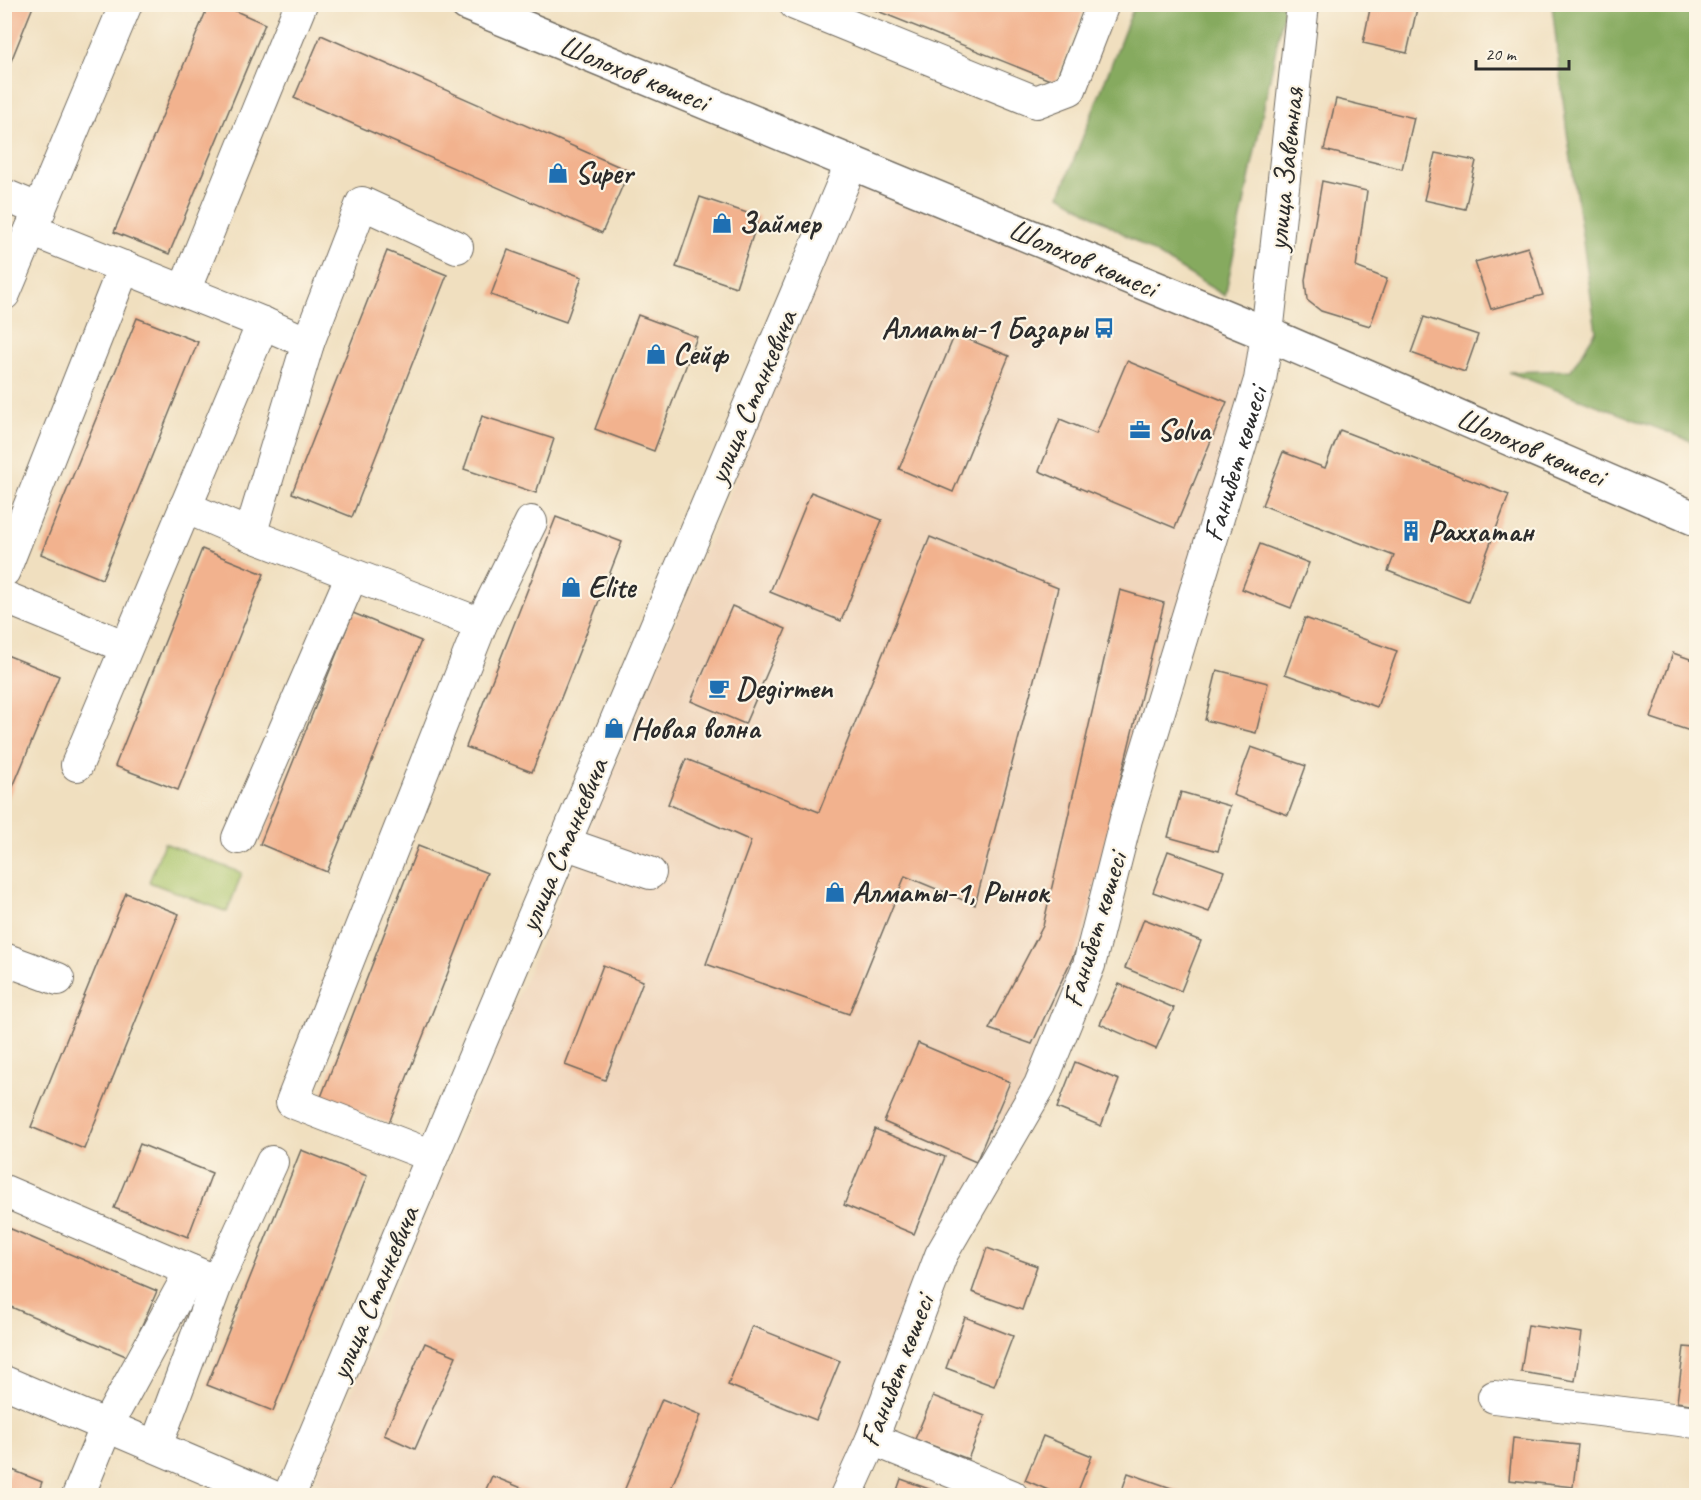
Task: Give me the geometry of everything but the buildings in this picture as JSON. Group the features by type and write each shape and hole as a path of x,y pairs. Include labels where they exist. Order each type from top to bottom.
{"main road":[{"name":"Шолохов көшесі","path":"467,4 1267,334 1696,519"}],"street":[{"path":"4,294 126,4"},
{"path":"184,291 301,4"},
{"path":"795,4 1036,102 1071,89 1103,4"},
{"name":"улица Заветная","path":"1267,334 1303,4"},
{"name":"улица Станкевича","path":"289,1496 852,162"},
{"path":"4,195 36,220 124,267 308,343"},
{"path":"250,535 308,343 362,203 457,247"},
{"path":"4,571 124,267"},
{"path":"76,765 263,323"},
{"name":"Ғанибет көшесі","path":"846,1496 872,1439 941,1255 1040,1085 1089,965 1126,819 1260,380 1267,334"},
{"path":"185,507 250,535 481,624"},
{"path":"432,1156 292,1102 481,624 531,522"},
{"path":"238,838 352,575"},
{"path":"4,597 126,647"},
{"path":"564,843 650,873"},
{"path":"4,959 58,980"},
{"path":"78,1496 107,1425 204,1277 272,1162"},
{"path":"4,1191 204,1277"},
{"path":"156,1446 204,1277"},
{"path":"4,1382 271,1496"},
{"path":"1494,1397 1696,1422"},
{"path":"872,1439 1012,1496"}],"shaded area":[{"name":"Алматы-1, Рынок","path":"860,182 1259,344 1089,965 872,1439 839,1495 352,1496 315,1480"}],"green space":[{"path":"1135,4 1285,5 1225,296 1060,195"},
{"path":"1552,5 1696,5 1696,443 1509,372 1571,370 1596,331 1566,125"},
{"path":"164,843 242,873 227,912 149,882"}],"place":[{"name":"Super","path":"558,173"},
{"name":"Займер","path":"722,223"},
{"name":"Алматы-1 Базары","path":"1104,328"},
{"name":"Сейф","path":"656,354"},
{"name":"Solva","path":"1140,430"},
{"name":"Раххатан","path":"1411,531"},
{"name":"Elite","path":"571,587"},
{"name":"Degirmen","path":"719,688"},
{"name":"Новая волна","path":"614,728"},
{"name":"Алматы-1, Рынок","path":"835,892"}]}
